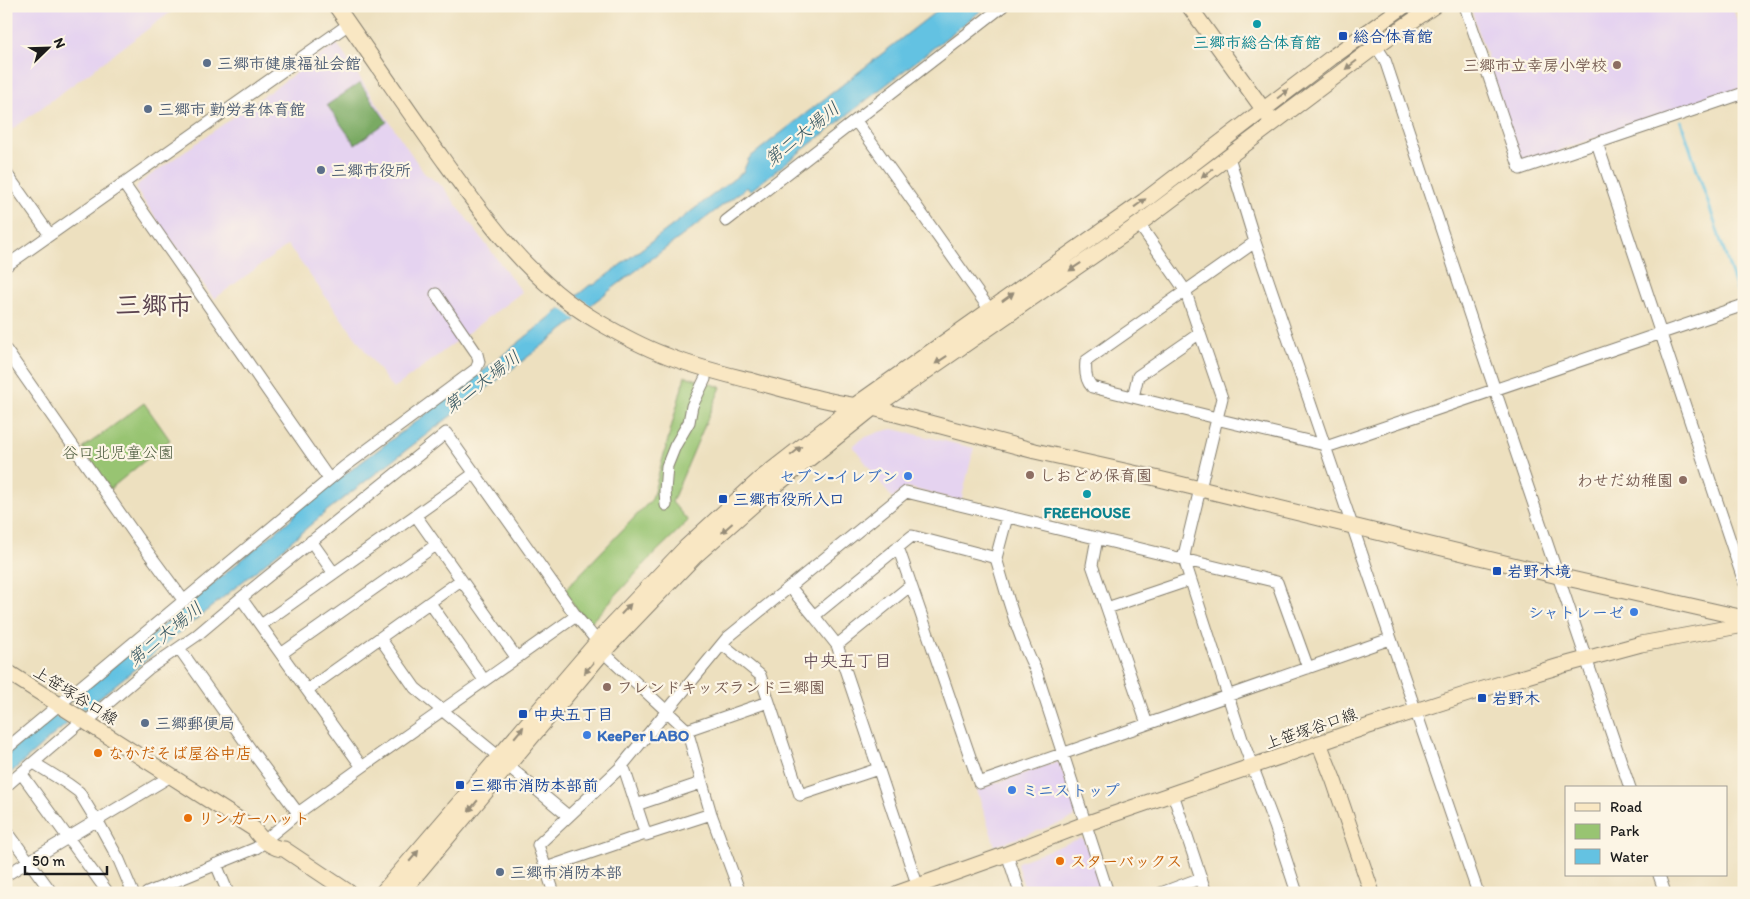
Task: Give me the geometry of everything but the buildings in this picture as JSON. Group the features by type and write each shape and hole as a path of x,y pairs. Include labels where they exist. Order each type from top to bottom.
{"street":[{"path":"336,6 482,212 519,258 551,288 597,321 648,348 694,365 854,406 874,408 1035,451 1558,576 1744,618"},
{"path":"726,221 1003,6"},
{"path":"1189,6 1273,124"},
{"path":"382,893 503,760 686,547 800,446 1144,201 1263,109 1404,6"},
{"path":"600,646 660,592 709,544 803,463 874,408 1139,224 1376,46 1434,6"},
{"path":"1465,6 1520,169 1744,93"},
{"path":"6,266 348,24"},
{"path":"1376,46 1385,60 1629,786"},
{"path":"856,121 990,310"},
{"path":"1597,143 1744,582"},
{"path":"1228,157 1255,242 1478,893"},
{"path":"6,173 50,235"},
{"path":"123,183 329,479"},
{"path":"1139,224 1185,290 1222,398 1184,551 1184,559 1228,696 1297,893"},
{"path":"1255,242 1086,361 1085,368 1089,384 1092,387 1325,446 1495,391 1744,305"},
{"path":"6,750 329,479 476,369 479,362 477,354 436,294"},
{"path":"1133,397 1138,376 1200,333"},
{"path":"6,350 136,536 184,601"},
{"path":"666,505 667,466 675,446 689,422 692,406 705,379"},
{"path":"6,786 84,720 148,669 180,648 446,433 587,630 600,646 686,730 711,814 740,893"},
{"path":"261,625 333,572 416,516 475,473"},
{"path":"554,893 538,844 567,815 621,767 727,638 906,492 1277,582 1308,668"},
{"path":"416,516 516,657"},
{"path":"1007,517 996,558 1027,654 1036,671 1108,893"},
{"path":"814,616 912,536 996,558"},
{"path":"1097,538 1092,565 1147,724"},
{"path":"311,541 333,572"},
{"path":"281,654 436,545"},
{"path":"898,547 979,783 1390,639"},
{"path":"307,690 461,580"},
{"path":"1107,608 1190,580"},
{"path":"837,645 911,585"},
{"path":"790,586 837,645 919,889"},
{"path":"241,598 362,767"},
{"path":"430,603 484,680"},
{"path":"148,893 261,846 298,813 576,616"},
{"name":"上笹塚谷口線","path":"898,893 919,889 1085,824 1415,711 1641,644 1744,625"},
{"path":"380,638 415,688 567,815"},
{"path":"722,644 760,675 800,795 878,769"},
{"path":"180,648 251,750 298,813"},
{"name":"上笹塚谷口線","path":"6,671 254,829 263,830 268,838 282,843 284,849 350,893"},
{"path":"686,730 768,702"},
{"path":"1320,743 1372,893"},
{"path":"401,893 503,760"},
{"path":"34,763 78,792 97,820 119,860 132,891"},
{"path":"621,767 625,771 645,834"},
{"path":"21,773 106,890"},
{"path":"6,875 171,776"},
{"path":"636,805 701,783"},
{"path":"1173,794 1206,893"},
{"path":"546,868 645,834 711,814"},
{"path":"6,830 52,893"},
{"path":"1007,854 1020,893"},
{"path":"216,864 228,893"},
{"path":"1659,876 1665,893"},
{"path":"1161,893 1201,878"}],"shaded area":[{"path":"6,6 179,6 6,134"},
{"name":"三郷市立幸房小学校","path":"1470,6 1732,6 1744,43 1744,87 1522,163"},
{"path":"337,44 424,173 442,186 522,292 393,389 288,245 214,299 136,190 138,184"},
{"path":"893,429 974,448 961,501 906,487 892,498 853,446 861,439"},
{"path":"1056,762 1060,764 1076,812 1074,818 995,846 977,790"},
{"path":"1081,838 1084,840 1103,893 1026,893 1017,865 1018,862"}],"green space":[{"path":"360,83 387,122 355,144 327,105"},
{"path":"685,376 721,387 672,502 688,521 654,554 591,622 580,613 564,591 652,499"},
{"name":"谷口北児童公園","path":"144,403 170,440 110,489 83,448"}],"water":[{"name":"第二大場川","path":"943,6 987,6 750,191 747,187 593,303 581,316 328,510 52,736 6,777 6,755 291,519 300,508 477,376 590,285 594,285 743,172 749,158"}],"pier":[{"path":"574,294 593,307 578,321 559,307"},
{"path":"71,701 87,711 70,725 54,715"}],"waterway":[{"path":"1681,121 1739,296"}],"place":[{"name":"三郷市総合体育館","path":"1257,24"},
{"name":"総合体育館","path":"1343,36"},
{"name":"三郷市健康福祉会館","path":"207,63"},
{"name":"三郷市立幸房小学校","path":"1617,65"},
{"name":"三郷市 勤労者体育館","path":"148,109"},
{"name":"三郷市役所","path":"321,170"},
{"name":"しおどめ保育園","path":"1030,475"},
{"name":"セブン-イレブン","path":"908,476"},
{"name":"わせだ幼稚園","path":"1683,480"},
{"name":"FREEHOUSE","path":"1087,494"},
{"name":"三郷市役所入口","path":"723,499"},
{"name":"岩野木境","path":"1497,571"},
{"name":"シャトレーゼ","path":"1634,612"},
{"name":"フレンドキッズランド三郷園","path":"607,687"},
{"name":"岩野木","path":"1482,698"},
{"name":"中央五丁目","path":"523,714"},
{"name":"三郷郵便局","path":"145,723"},
{"name":"KeePer LABO","path":"587,735"},
{"name":"なかだそば屋谷中店","path":"98,753"},
{"name":"三郷市消防本部前","path":"460,785"},
{"name":"ミニストップ","path":"1012,790"},
{"name":"リンガーハット","path":"188,818"},
{"name":"スターバックス","path":"1060,861"},
{"name":"三郷市消防本部","path":"500,872"}],"district":[{"name":"三郷市","path":"154,305"},
{"name":"中央五丁目","path":"847,661"}]}
